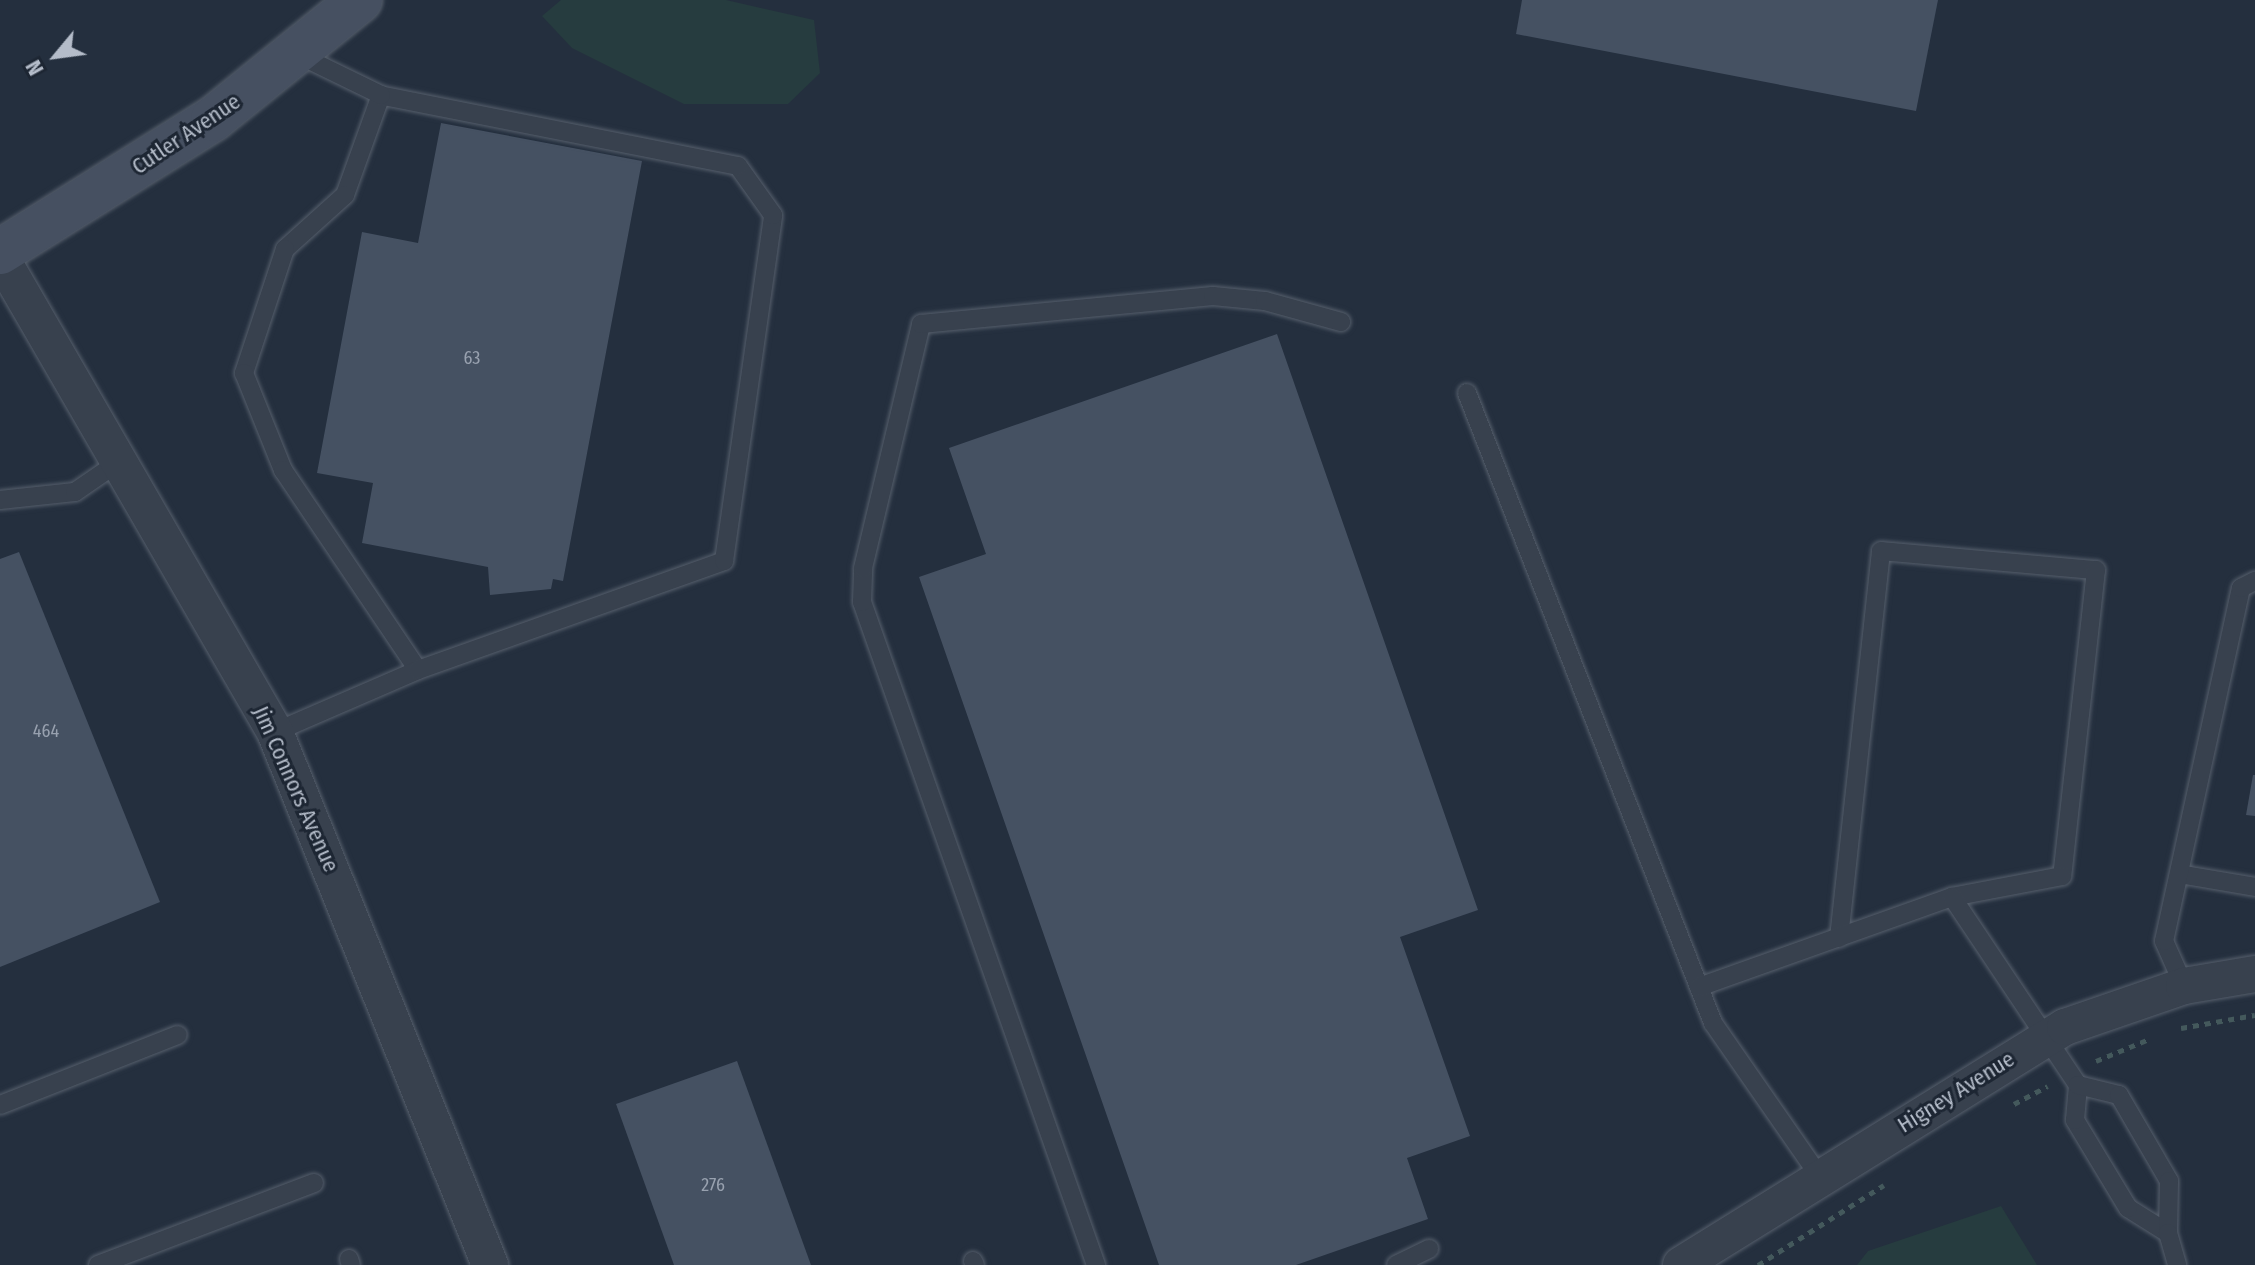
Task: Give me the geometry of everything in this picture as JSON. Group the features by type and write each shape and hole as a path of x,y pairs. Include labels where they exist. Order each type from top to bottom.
{"street":[{"name":"Cutler Avenue","path":"0,254 213,119 360,0"},
{"name":"Jim Connors Avenue","path":"0,254 123,459 275,732 490,1265"},
{"name":"Higney Avenue","path":"1681,1265 2044,1038 2184,986 2255,974"}],"lane":[{"path":"275,732 418,670 724,561 773,215 738,166 381,95 297,54"},
{"path":"381,95 345,195 285,249 244,373 283,470 418,670"},
{"path":"1096,1265 862,602 863,568 921,324 1213,296 1265,301 1341,322"},
{"path":"1467,393 1713,1023 1820,1177"},
{"path":"0,500 75,492 123,459"},
{"path":"1699,987 1839,938 1952,897 2062,876 2096,570 1881,551 1839,938"},
{"path":"2184,986 2164,941 2241,588 2255,581"},
{"path":"2179,874 2255,887"},
{"path":"1952,897 2044,1038 2075,1079 2119,1095 2169,1181 2168,1233 2177,1265"},
{"path":"0,1105 178,1035"},
{"path":"2075,1079 2075,1120 2128,1208 2168,1233"},
{"path":"98,1265 314,1183"},
{"path":"1396,1265 1429,1249"}],"path":[{"path":"2001,1111 2075,1079 2166,1032 2255,1015"},
{"path":"1758,1265 1893,1179"}],"green space":[{"path":"561,0 726,0 814,20 820,73 788,104 684,104 572,48 542,16"},
{"path":"2001,1206 2037,1265 1857,1265 1868,1251"}],"building":[{"path":"1522,0 1938,0 1916,111 1516,34"},
{"path":"441,123 642,161 563,581 553,579 551,589 490,595 488,567 362,543 373,483 317,473 362,232 418,243"},
{"path":"1277,334 1478,910 1400,937 1470,1136 1407,1158 1428,1219 1296,1265 1159,1265 919,577 986,554 949,448"},
{"path":"19,552 160,902 0,967 0,559"},
{"path":"2255,775 2255,816 2246,815"},
{"path":"737,1061 811,1265 674,1265 616,1104"}]}
